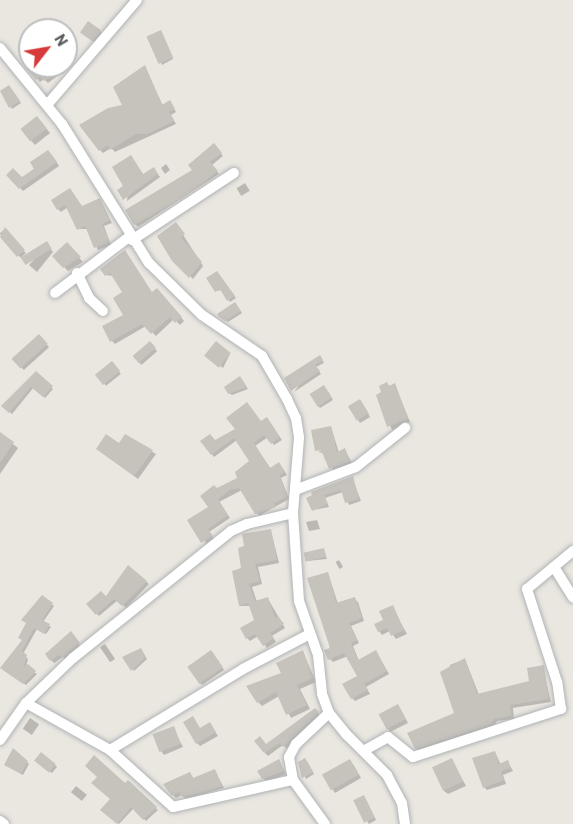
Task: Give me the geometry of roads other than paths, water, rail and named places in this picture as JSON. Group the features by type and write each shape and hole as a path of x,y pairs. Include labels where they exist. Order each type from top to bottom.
{"street":[{"path":"47,105 137,0"},
{"path":"0,48 47,105 131,238 175,293 262,356 296,418 299,438 293,513 299,601 318,655 322,694 329,713 387,774 402,803 405,824"},
{"path":"55,293 77,273 234,173"},
{"path":"77,273 89,298 103,311"},
{"path":"295,490 356,467 405,428"},
{"path":"0,740 26,703 73,658 231,531 247,524 293,513"},
{"path":"365,750 388,736 413,757 561,709 557,682 527,598 527,589 573,551"},
{"path":"554,567 573,597"},
{"path":"110,750 243,669 310,634"},
{"path":"26,703 110,750 173,807 293,780"},
{"path":"325,824 293,780 289,757 291,751 329,713"},
{"path":"0,821 4,824"}]}
